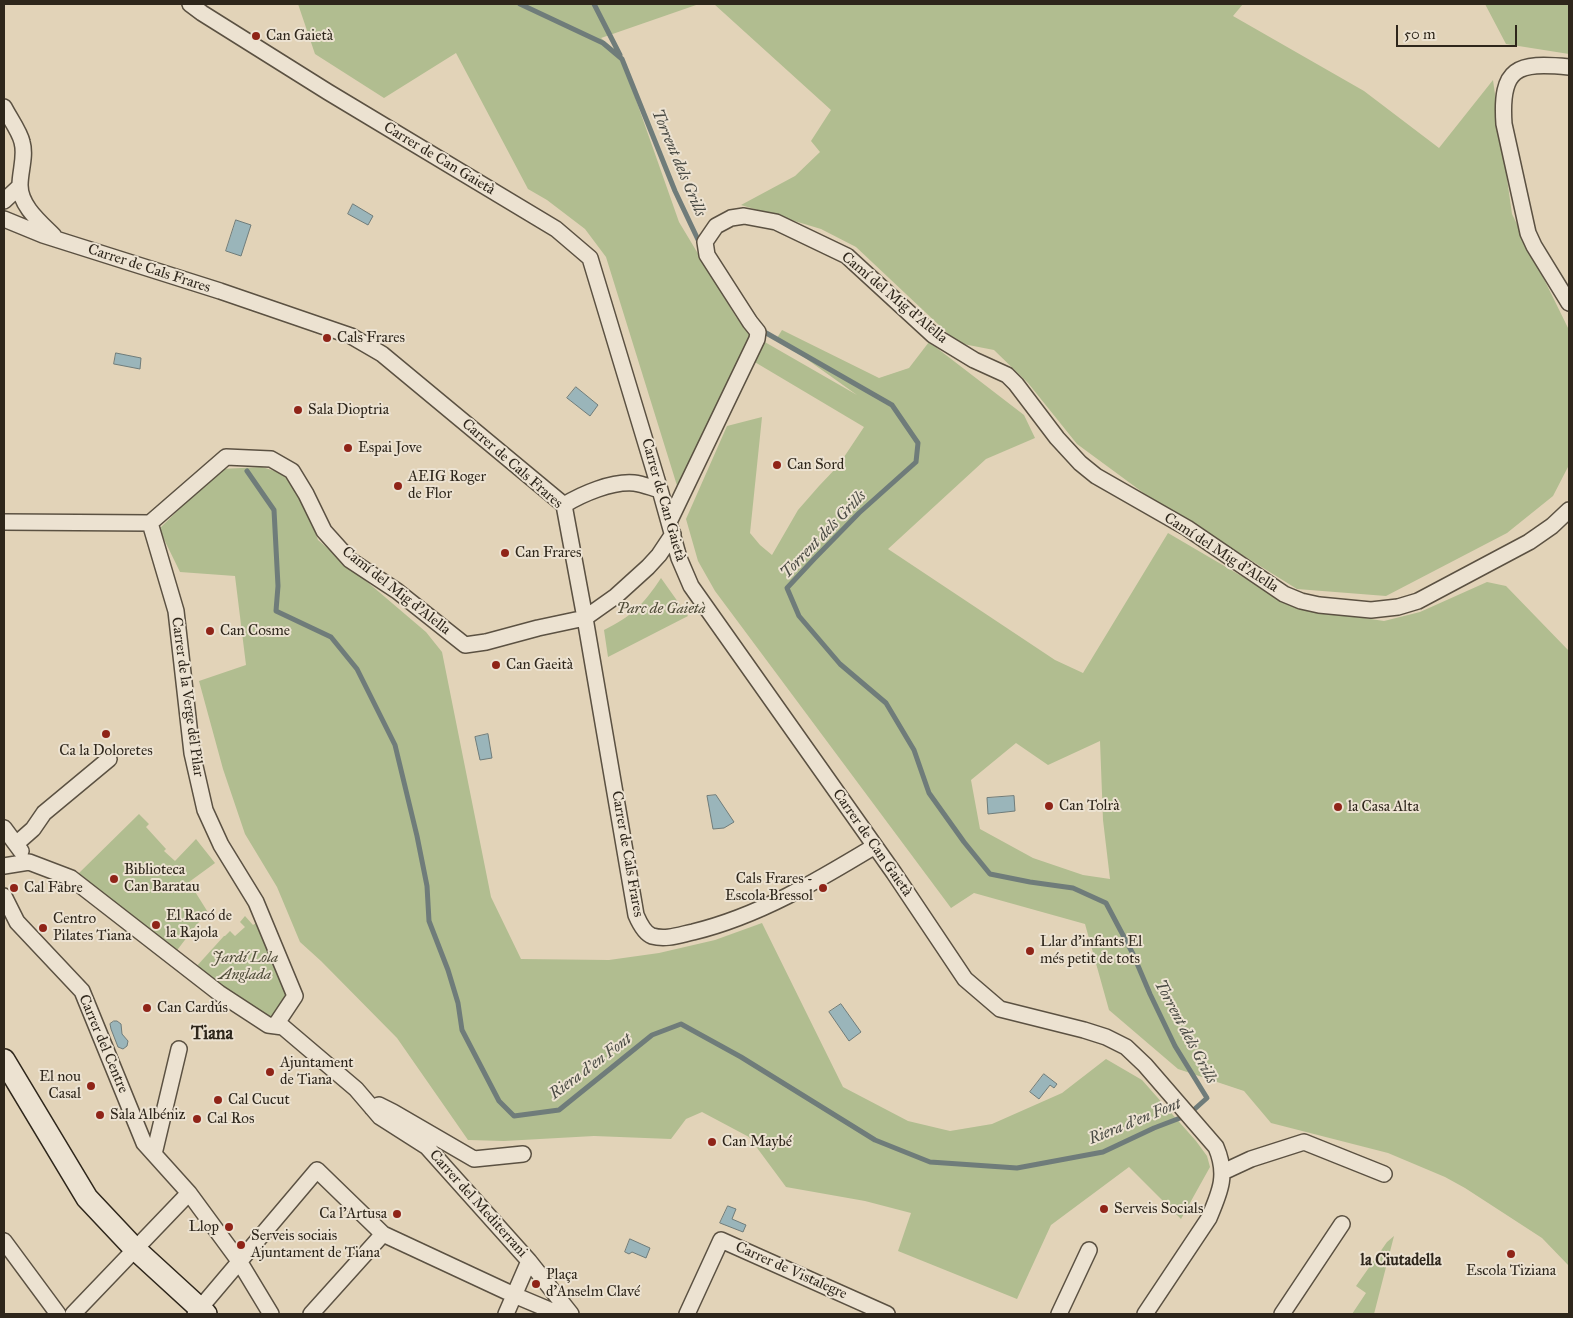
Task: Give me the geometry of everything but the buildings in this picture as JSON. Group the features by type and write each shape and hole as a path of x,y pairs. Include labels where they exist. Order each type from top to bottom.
{"street":[{"name":"Carrer de Can Gaietà","path":"190,4 328,92 556,229 590,258 660,490 678,558 691,586 875,846 965,979 1000,1009 1099,1034 1126,1047 1151,1072 1216,1147 1221,1159 1223,1172"},
{"path":"1569,67 1530,65 1514,72 1507,82 1503,107 1504,124 1528,233 1569,303"},
{"path":"4,107 22,142 20,186 25,203 34,217 58,240"},
{"path":"4,201 20,186"},
{"name":"Camí del Mig d'Alella","path":"150,523 226,457 271,459 292,470 324,531 350,560 397,591 465,645 486,642 585,618 616,596 659,554 757,338 758,332 707,255 705,242 716,226 730,218 744,216 776,222 847,256 932,336 974,360 1007,375 1057,438 1080,463 1096,476 1187,528 1284,594 1301,601 1334,607 1371,610 1398,607 1411,603 1529,542 1552,526 1569,510"},
{"name":"Carrer de Cals Frares","path":"4,219 58,240 229,294 352,336 368,344 564,506 636,915 640,924 650,935 666,938 703,929 746,915 819,880 875,846"},
{"path":"564,506 579,496 606,487 633,483 660,490"},
{"path":"4,522 150,523"},
{"name":"Carrer de la Verge del Pilar","path":"150,523 176,611 192,753 205,810 221,845 256,902 295,996 275,1026"},
{"path":"16,844 33,829 44,813 109,759"},
{"path":"4,828 29,862 4,866"},
{"name":"Carrer del Mediterrani","path":"29,862 71,878 219,993 268,1025 283,1027 356,1089 380,1117 427,1147 529,1261 571,1314"},
{"name":"Carrer del Centre","path":"4,896 17,922 82,992 144,1143 189,1193 239,1261 270,1314"},
{"path":"154,1154 178,1048"},
{"path":"4,1060 87,1198 135,1249 200,1313 239,1261 317,1170 383,1234 558,1314"},
{"name":"Carrer del Mediterrani","path":"372,1108 379,1105 386,1108 474,1159 523,1154"},
{"path":"1145,1314 1209,1218 1221,1190 1223,1172 1251,1159 1304,1142 1384,1174"},
{"path":"73,1314 189,1193"},
{"path":"1282,1314 1342,1224"},
{"path":"312,1314 383,1234"},
{"name":"Carrer de Vistalegre","path":"687,1314 721,1240 888,1314"},
{"path":"4,1241 58,1314"},
{"path":"1059,1314 1089,1250"},
{"path":"506,1314 529,1261"}],"green space":[{"path":"298,4 699,4 601,38 614,49 623,63 679,222 736,317 752,335 730,377 679,492 606,257 585,229 547,200 528,189 456,53 384,98 315,54"},
{"path":"714,4 1243,4 1233,16 1364,91 1439,148 1493,80 1512,214 1569,330 1569,465 1553,496 1507,533 1386,596 1297,589 1149,497 1077,444 1028,383 994,350 958,343 856,247 821,229 741,205 795,176 820,152 811,141 831,110"},
{"path":"1485,4 1569,4 1569,54 1506,44"},
{"path":"782,330 879,378 909,368 929,342 1024,415 1035,438 986,459 888,549 1055,660 1083,673 1168,533 1296,608 1384,621 1420,612 1487,582 1506,586 1569,651 1569,1266 1542,1238 1445,1177 1388,1153 1271,1123 1244,1091 1178,1069 1109,1010 1085,924 974,893 951,908 715,591 698,561 686,519 727,426 762,417 750,533 772,555 798,510 838,466 864,427 753,361 763,341 857,395 777,338","holes":["1100,741 1103,820 1110,879 1083,875 1033,858 980,829 971,780 1016,743 1048,765"]},
{"path":"262,467 284,474 307,511 318,540 426,632 442,652 491,897 521,959 609,960 659,953 715,940 762,923 843,1087 908,1121 950,1131 992,1124 1062,1093 1106,1059 1142,1080 1207,1156 1210,1167 1181,1219 1129,1167 1051,1225 1017,1299 898,1251 911,1213 865,1201 786,1187 749,1137 702,1112 686,1119 671,1139 594,1136 504,1141 468,1140 397,1038 300,942 277,887 245,834 223,769 199,681 246,665 235,576 180,572 159,529 220,469"},
{"name":"Parc de Gaietà","path":"661,578 688,616 608,657 604,630 622,620 636,609"},
{"path":"139,814 149,824 146,827 166,849 164,851 175,861 196,839 215,863 189,882 209,914 197,924 175,953 78,874"},
{"name":"Jardí Lola Anglada","path":"245,916 253,925 261,920 291,994 274,1020 195,968 230,931 235,936 245,927 240,922"},
{"path":"1394,1236 1374,1314 1352,1314 1366,1293 1356,1286 1387,1242"}],"water":[{"path":"353,204 373,216 368,225 348,214"},
{"path":"236,220 251,225 241,256 226,251"},
{"path":"116,353 141,358 140,369 114,364"},
{"path":"576,387 598,405 590,416 567,398"},
{"path":"488,734 492,758 480,760 475,737"},
{"path":"716,795 734,822 724,828 713,829 707,796"},
{"path":"1014,796 1015,811 988,814 987,798"},
{"path":"841,1004 861,1032 849,1041 829,1012"},
{"path":"114,1021 121,1024 122,1034 128,1041 127,1046 123,1049 118,1047 111,1029 110,1024"},
{"path":"1044,1074 1057,1084 1054,1088 1050,1085 1039,1099 1030,1092"},
{"path":"728,1206 736,1209 732,1219 746,1225 743,1232 720,1223"},
{"path":"630,1239 650,1248 646,1258 632,1252 629,1254 625,1252"}],"waterway":[{"name":"Torrent dels Grills","path":"520,4 603,43 622,59 675,191 701,246"},
{"path":"594,4 620,55"},
{"name":"Riera d'en Font","path":"247,471 274,510 278,586 276,611 331,637 357,669 395,745 427,886 429,921 448,970 458,1003 462,1030 499,1101 514,1116 559,1110 652,1035 681,1024 741,1057 875,1140 930,1162 1017,1168 1103,1152 1154,1128 1188,1115 1207,1098 1175,1046 1133,954 1106,903 1073,888 990,874 964,842 929,793 914,750 886,703 840,664 799,616 787,588 859,513 916,462 918,443 892,405 761,330"}],"place":[{"name":"Can Gaietà","path":"256,36"},
{"name":"Cals Frares","path":"327,338"},
{"name":"Sala Dioptria","path":"298,410"},
{"name":"Espai Jove","path":"348,448"},
{"name":"Can Sord","path":"777,465"},
{"name":"AEIG Roger de Flor","path":"398,486"},
{"name":"Can Frares","path":"505,553"},
{"name":"Can Cosme","path":"210,631"},
{"name":"Can Gaeità","path":"496,665"},
{"name":"Ca la Doloretes","path":"106,734"},
{"name":"Can Tolrà","path":"1049,806"},
{"name":"la Casa Alta","path":"1338,807"},
{"name":"Biblioteca Can Baratau","path":"114,879"},
{"name":"Cal Fabre","path":"14,888"},
{"name":"Cals Frares - Escola Bressol","path":"823,888"},
{"name":"El Racó de la Rajola","path":"156,925"},
{"name":"Centro Pilates Tiana","path":"43,928"},
{"name":"Llar d'infants El més petit de tots","path":"1030,951"},
{"name":"Can Cardús","path":"147,1008"},
{"name":"Ajuntament de Tiana","path":"270,1072"},
{"name":"El nou Casal","path":"91,1086"},
{"name":"Cal Cucut","path":"218,1100"},
{"name":"Sala Albéniz","path":"100,1115"},
{"name":"Cal Ros","path":"197,1119"},
{"name":"Can Maybé","path":"712,1142"},
{"name":"Serveis Socials","path":"1104,1209"},
{"name":"Ca l'Artusa","path":"397,1214"},
{"name":"Llop","path":"229,1227"},
{"name":"Serveis sociais Ajuntament de Tiana","path":"241,1245"},
{"name":"Escola Tiziana","path":"1511,1254"},
{"name":"Plaça d'Anselm Clavé","path":"536,1284"}],"district":[{"name":"Tiana","path":"212,1035"},
{"name":"la Ciutadella","path":"1401,1261"}]}
